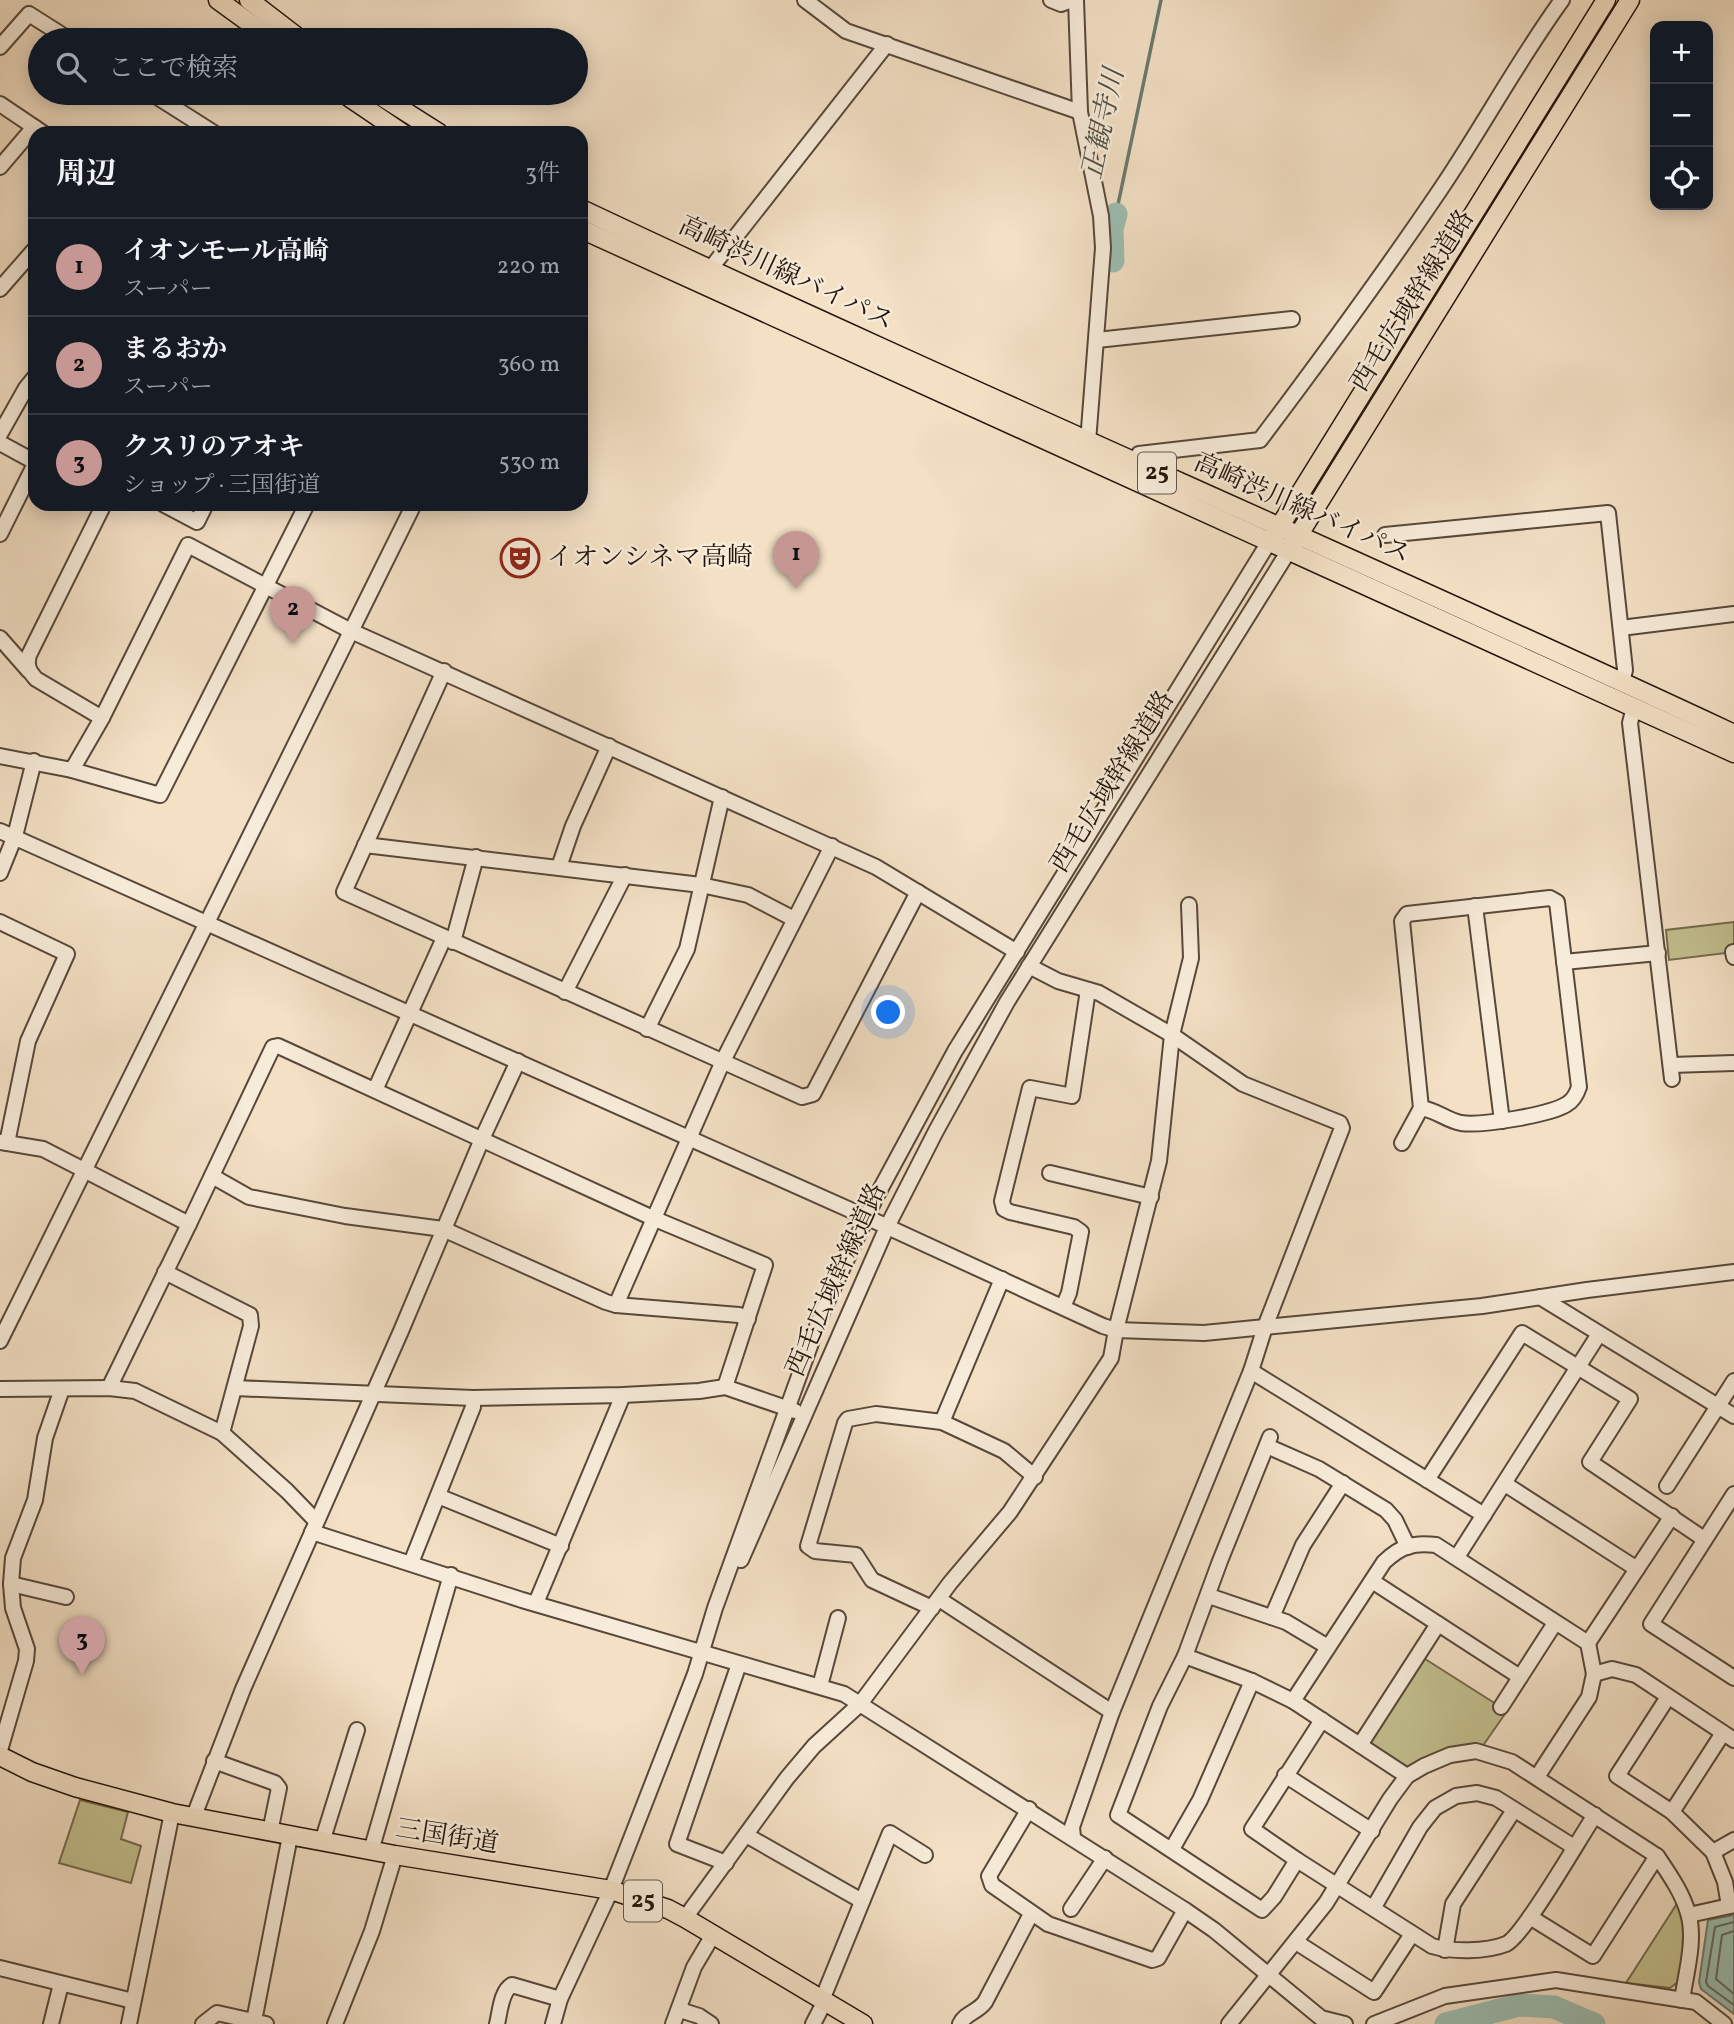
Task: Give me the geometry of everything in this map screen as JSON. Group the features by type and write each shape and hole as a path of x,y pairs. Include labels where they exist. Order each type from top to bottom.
{"main road":[{"path":"218,0 256,28"},
{"path":"249,0 285,28"},
{"name":"西毛広域幹線道路","path":"1269,542 1606,0"},
{"name":"西毛広域幹線道路","path":"1288,552 1630,0"},
{"path":"361,105 392,126"},
{"path":"395,105 428,126"},
{"name":"高崎渋川線バイパス","path":"588,212 1734,734"},
{"name":"高崎渋川線バイパス","path":"588,232 1734,752"},
{"name":"三国街道","path":"0,1756 33,1772 75,1787 172,1812 395,1856 611,1891 668,1909 863,2024"}],"street":[{"path":"805,0 846,31 1080,112"},
{"path":"1051,0 1061,4 1074,0 1080,112 1101,216 1103,248 1088,442"},
{"path":"1134,463 1139,454 1260,440 1438,192 1481,127 1552,6 1562,0"},
{"path":"0,47 29,14 51,28"},
{"path":"711,268 887,44"},
{"path":"0,103 32,126"},
{"path":"170,105 203,126"},
{"path":"0,167 28,140"},
{"path":"0,289 28,257"},
{"path":"1097,340 1292,319"},
{"path":"0,434 28,386"},
{"path":"0,443 28,459"},
{"path":"0,534 28,477"},
{"path":"29,671 29,655 101,511"},
{"path":"176,511 197,522 202,511"},
{"path":"0,756 72,770 160,795 304,511"},
{"path":"0,1341 411,511"},
{"path":"1385,536 1608,513 1625,670 1622,682"},
{"name":"西毛広域幹線道路","path":"553,2024 560,1999 611,1891 703,1654 715,1608 823,1310 866,1217 949,1062 1269,542"},
{"path":"72,770 102,718 188,545 351,631 876,866 1017,952"},
{"name":"西毛広域幹線道路","path":"710,1629 887,1227 936,1131 1029,966 1288,552"},
{"path":"1621,628 1734,614"},
{"path":"0,638 36,679 102,718"},
{"path":"444,671 344,892 802,1097 813,1094 918,892"},
{"path":"1634,707 1630,723 1671,1072 1734,1063"},
{"path":"559,867 573,826 610,746"},
{"path":"0,873 15,836 34,761"},
{"path":"647,1029 687,949 722,797"},
{"path":"0,831 1116,1330 1204,1333 1265,1328 1482,1306 1734,1272"},
{"path":"365,845 701,885 748,895 794,919"},
{"path":"617,1305 723,1061 832,846"},
{"path":"375,1090 410,1013 449,940 475,857"},
{"path":"565,992 625,874"},
{"path":"1402,1143 1421,1108 1402,921 1407,914 1550,898 1557,902 1579,1087 1576,1095 1569,1104 1554,1110 1502,1121 1464,1124 1421,1108"},
{"path":"685,1918 787,1778 814,1745 860,1704 936,1603 1010,1512 1111,1358 1159,1161 1172,1035 1191,958 1189,905"},
{"path":"1475,906 1502,1121"},
{"path":"0,922 67,954 28,1041 3,1142 43,1149 189,1224"},
{"path":"1564,962 1658,953"},
{"path":"1029,966 1058,981 1099,993 1172,1035 1243,1084 1340,1123 1342,1128 1251,1371 1112,1712 1072,1827 1073,1837"},
{"path":"1063,1307 1069,1293 1081,1232 1074,1227 1010,1212 1004,1209 1002,1201 1030,1088 1072,1096 1088,990"},
{"path":"109,1388 273,1047 278,1046 655,1219 765,1265 725,1387"},
{"path":"194,1816 214,1761 314,1527 518,1061"},
{"path":"1050,1174 1150,1197"},
{"path":"212,1176 249,1197 345,1216 443,1229 617,1305 739,1315 748,1319"},
{"path":"165,1272 250,1315 251,1326 222,1433"},
{"path":"942,1422 1002,1279"},
{"path":"1540,1297 1734,1416"},
{"path":"1427,1480 1522,1333 1630,1399 1590,1462 1704,1539"},
{"path":"1457,1557 1599,1334"},
{"path":"1251,1371 1484,1516"},
{"path":"1667,1486 1734,1381"},
{"path":"235,1388 373,1396 473,1398 622,1395 725,1387 807,1413"},
{"path":"0,1389 109,1388 135,1391 222,1433 287,1491 314,1527 411,1563 537,1603 844,1694 1185,1910 1321,2018 1345,2024"},
{"path":"0,1750 26,1661 27,1649 13,1608 13,1558 35,1500 45,1438 62,1389"},
{"path":"537,1603 622,1395"},
{"path":"411,1563 473,1407 473,1398"},
{"path":"1035,1477 1004,1451 942,1422 876,1413 848,1419 808,1546 815,1551 856,1555 872,1580 936,1603 1112,1712"},
{"path":"1297,1860 1274,1897 1262,1910 1118,1815 1160,1706 1185,1656 1220,1561 1269,1442 1386,1510 1395,1520 1408,1547"},
{"path":"1272,1616 1303,1545 1343,1483"},
{"path":"1505,1484 1637,1569"},
{"path":"1734,1494 1651,1624 1734,1678"},
{"path":"438,1496 561,1546"},
{"path":"1537,1777 1589,1697 1594,1674 1588,1643 1672,1516"},
{"path":"1293,1701 1384,1562 1413,1544 1436,1545 1588,1643"},
{"path":"371,1851 451,1575"},
{"path":"1372,1581 1520,1677"},
{"path":"11,1584 66,1597"},
{"path":"1209,1596 1272,1616 1328,1647"},
{"path":"820,1686 838,1618"},
{"path":"1501,1707 1555,1623"},
{"path":"1360,1745 1438,1624"},
{"path":"1185,1656 1252,1681 1293,1701 1407,1776"},
{"path":"726,1863 677,1844 739,1664"},
{"path":"1594,1674 1612,1669 1636,1675 1729,1737 1672,1812"},
{"path":"1172,1849 1200,1800 1252,1681"},
{"path":"1668,1696 1617,1776 1672,1812 1713,1852 1732,1905 1689,1915"},
{"path":"1322,1720 1252,1829 1412,1934 1445,1950 1463,1951 1507,1943 1530,1917 1595,1815"},
{"path":"322,1842 357,1730"},
{"path":"1229,2024 1339,1885 1390,1799 1407,1776 1450,1755 1476,1751 1505,1759 1537,1777 1657,1856 1673,1879 1689,1915 1690,1944 1682,2000"},
{"path":"214,1761 275,1783 279,1788 270,1832"},
{"path":"1285,1775 1372,1830"},
{"path":"1374,1907 1420,1827 1435,1808 1456,1796 1477,1793 1496,1798 1574,1847"},
{"path":"1029,1809 989,1876 992,1885 1031,1913 1048,1924 1152,1960 1158,1958 1185,1910"},
{"path":"1445,1950 1453,1904 1514,1810"},
{"path":"129,2024 172,1812"},
{"path":"813,2024 890,1833 925,1855"},
{"path":"746,1835 862,1901"},
{"path":"203,2024 217,2014 260,2023 290,1836"},
{"path":"1713,1852 1734,1840"},
{"path":"335,2024 372,1931 395,1856"},
{"path":"1530,1917 1593,1956 1657,1856"},
{"path":"1072,1909 1105,1858"},
{"path":"960,2024 985,2002 1031,1913"},
{"path":"1296,1942 1374,1992 1412,1934"},
{"path":"673,2024 694,1967 713,1936"},
{"path":"0,1968 133,2001"},
{"path":"1374,2024 1445,1996 1556,1980 1696,2003 1724,2024"},
{"path":"51,2024 61,1984"},
{"path":"497,2024 504,1994 512,1985 560,1999"},
{"path":"680,2010 711,2024"}],"shaded area":[{"path":"1734,922 1734,952 1669,960 1666,930"},
{"path":"1422,1657 1507,1711 1482,1747 1408,1770 1372,1747 1371,1736"},
{"path":"80,1800 128,1812 121,1839 141,1846 131,1883 59,1863"},
{"path":"1678,1902 1681,1906 1685,1939 1678,1982 1670,1988 1626,1983"}],"water":[{"path":"1734,1915 1734,2014 1701,1989 1699,1982 1708,1920"}],"waterway":[{"name":"正観寺川","path":"1116,214 1161,0"},
{"name":"正観寺川","path":"1113,261 1112,229 1116,214"},
{"path":"1446,2024 1519,2005 1554,2007 1594,2024"}],"place":[{"name":"イオンシネマ高崎","path":"520,558"},
{"name":"イオンモール高崎","path":"796,589"},
{"name":"まるおか","path":"293,644"},
{"name":"クスリのアオキ","path":"82,1675"}]}
